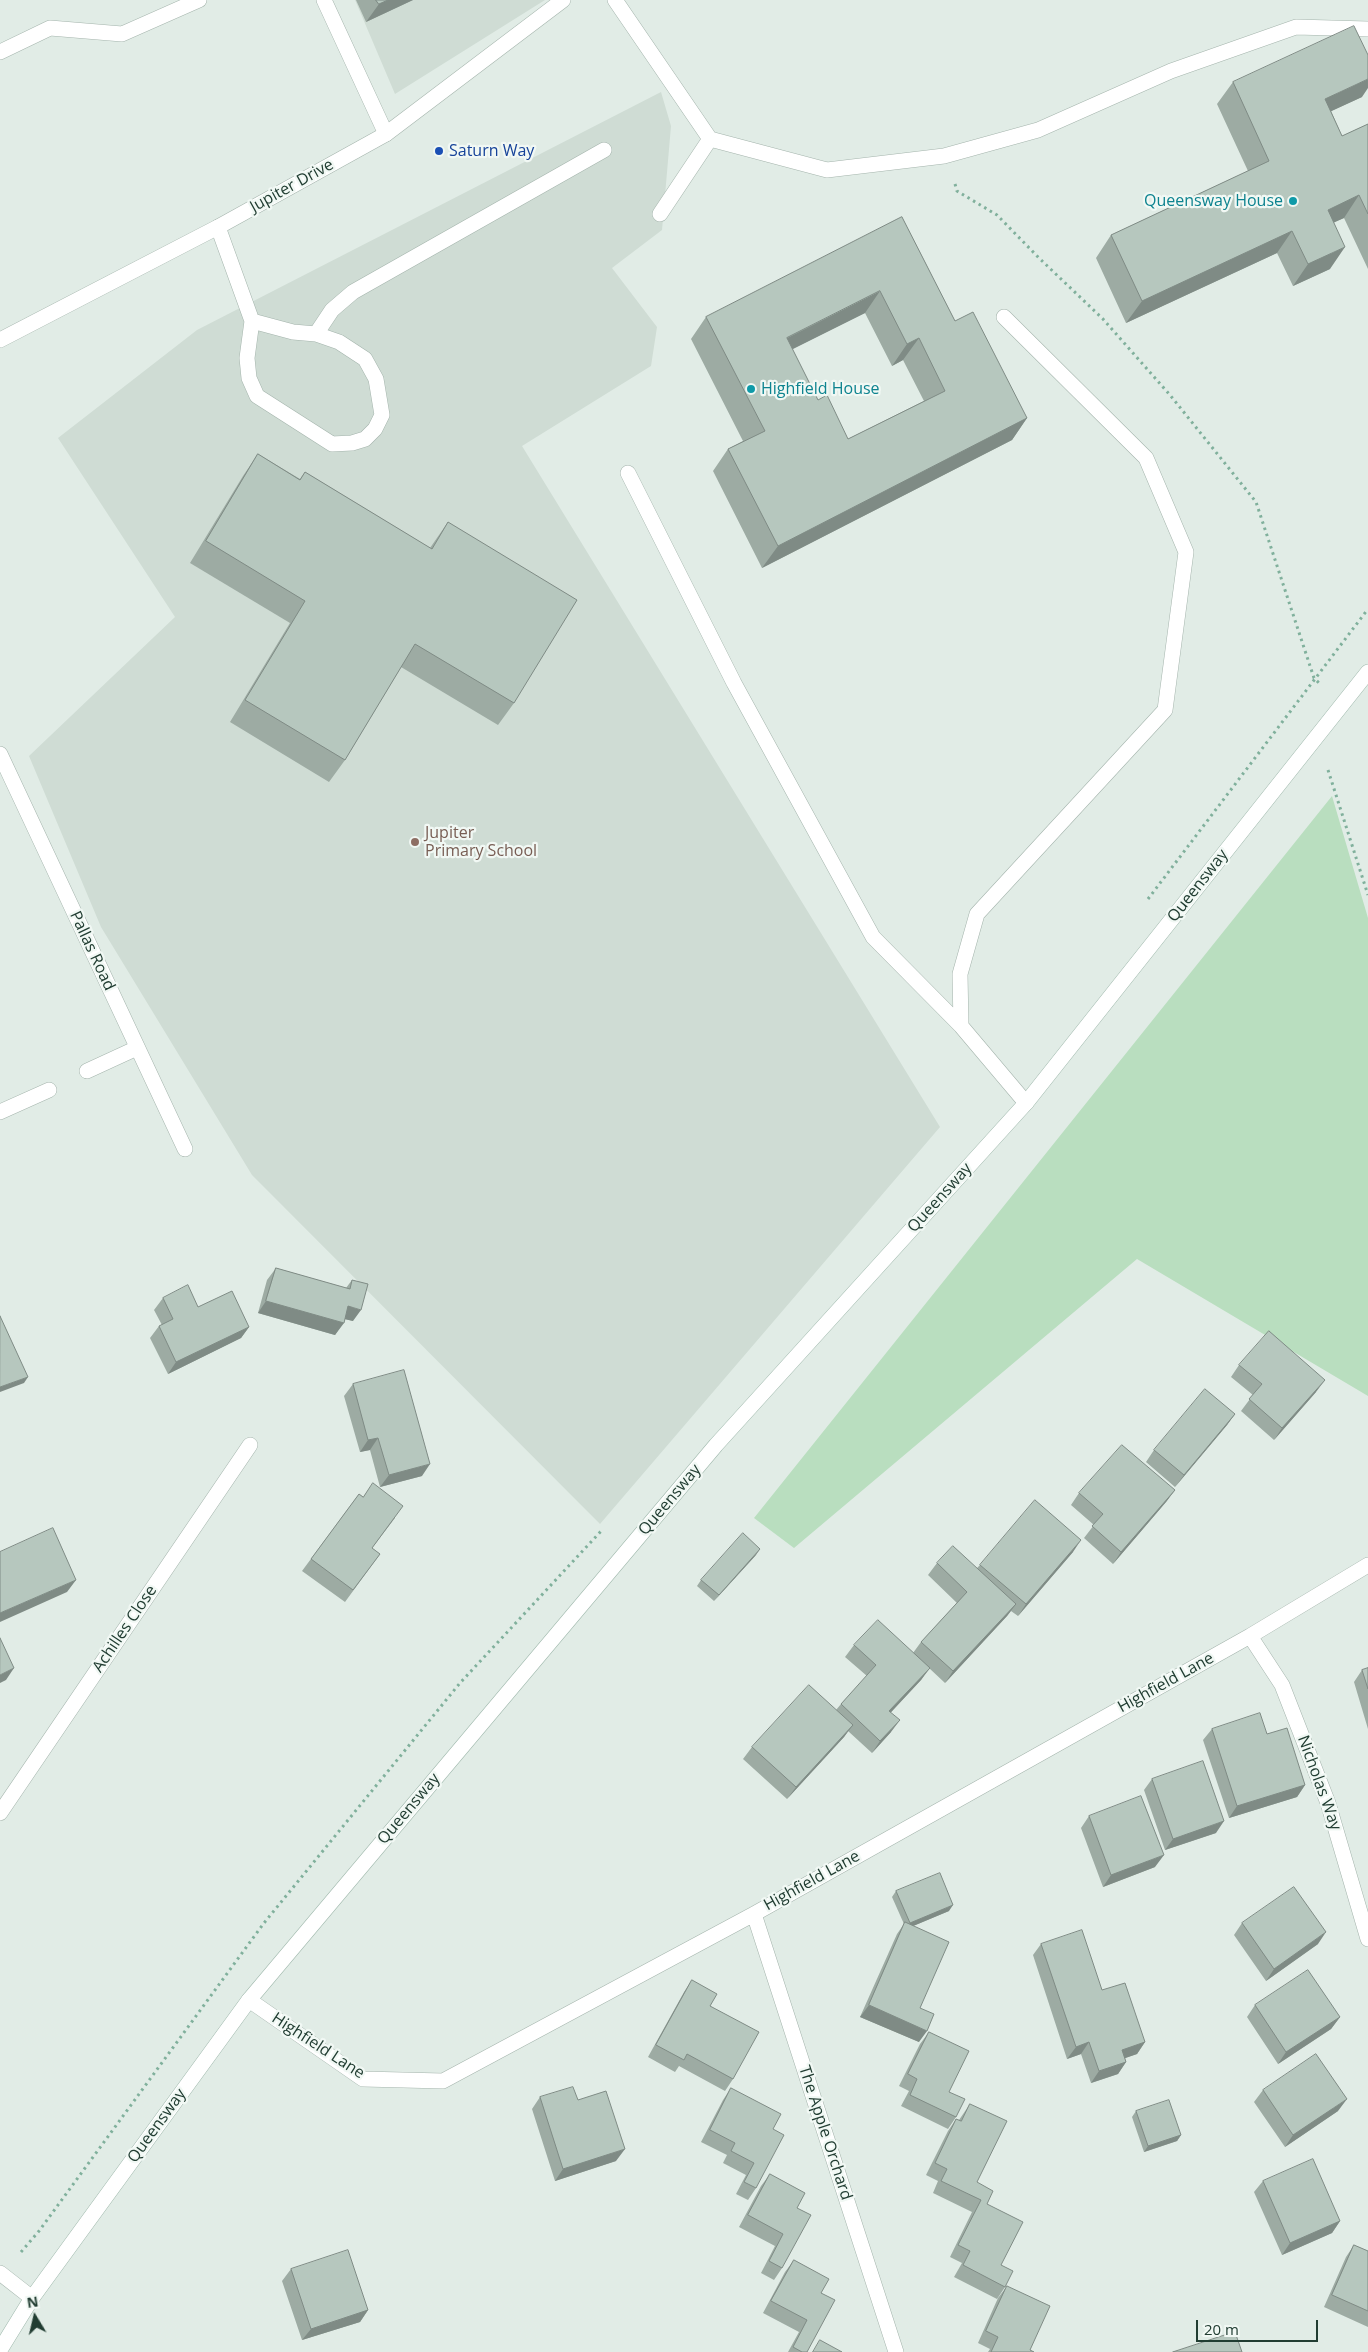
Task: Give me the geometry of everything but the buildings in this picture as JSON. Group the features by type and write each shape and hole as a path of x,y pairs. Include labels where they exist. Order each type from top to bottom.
{"street":[{"path":"0,52 50,28 122,34 199,0"},
{"path":"324,0 386,134"},
{"name":"Jupiter Drive","path":"0,340 218,227 386,134 563,0"},
{"path":"615,0 710,139 827,170 944,156 1038,130 1171,71 1296,27 1368,29"},
{"path":"660,214 710,139"},
{"path":"316,334 332,310 353,292 604,150"},
{"path":"218,227 252,321 247,358 248,378 257,396 332,444 352,444 365,439 375,429 382,415 376,379 365,360 339,342 316,334 293,332 252,321"},
{"path":"961,1026 960,974 977,914 1165,710 1186,552 1146,458 1004,318"},
{"path":"628,473 734,682 873,937 961,1026 1026,1102"},
{"name":"Queensway","path":"0,2350 32,2298 248,2000 716,1445 1026,1102 1368,672"},
{"name":"Pallas Road","path":"0,754 185,1149"},
{"path":"87,1071 138,1048"},
{"path":"0,1112 49,1090"},
{"name":"Achilles Close","path":"0,1814 250,1445"},
{"name":"Highfield Lane","path":"248,2000 363,2079 443,2081 754,1914 1250,1636 1368,1565"},
{"name":"Nicholas Way","path":"1250,1636 1282,1685 1325,1794 1368,1939"},
{"name":"The Apple Orchard","path":"754,1914 896,2352"},
{"path":"0,2273 32,2298"}],"path":[{"path":"944,156 957,191 997,214 1038,258 1103,319 1170,395 1256,502 1314,678 1342,704"},
{"path":"1307,748 1328,770 1368,895"}],"shaded area":[{"path":"355,0 545,0 395,94"},
{"name":"Jupiter Primary School","path":"661,92 671,126 662,230 612,268 657,327 651,366 522,446 940,1127 600,1524 252,1175 101,927 29,756 175,617 58,438 197,330"}],"green space":[{"path":"1332,796 1368,918 1368,1396 1137,1259 794,1548 754,1518"}],"place":[{"name":"Saturn Way","path":"439,151"},
{"name":"Queensway House","path":"1293,201"},
{"name":"Highfield House","path":"751,389"},
{"name":"Jupiter Primary School","path":"415,842"}]}
